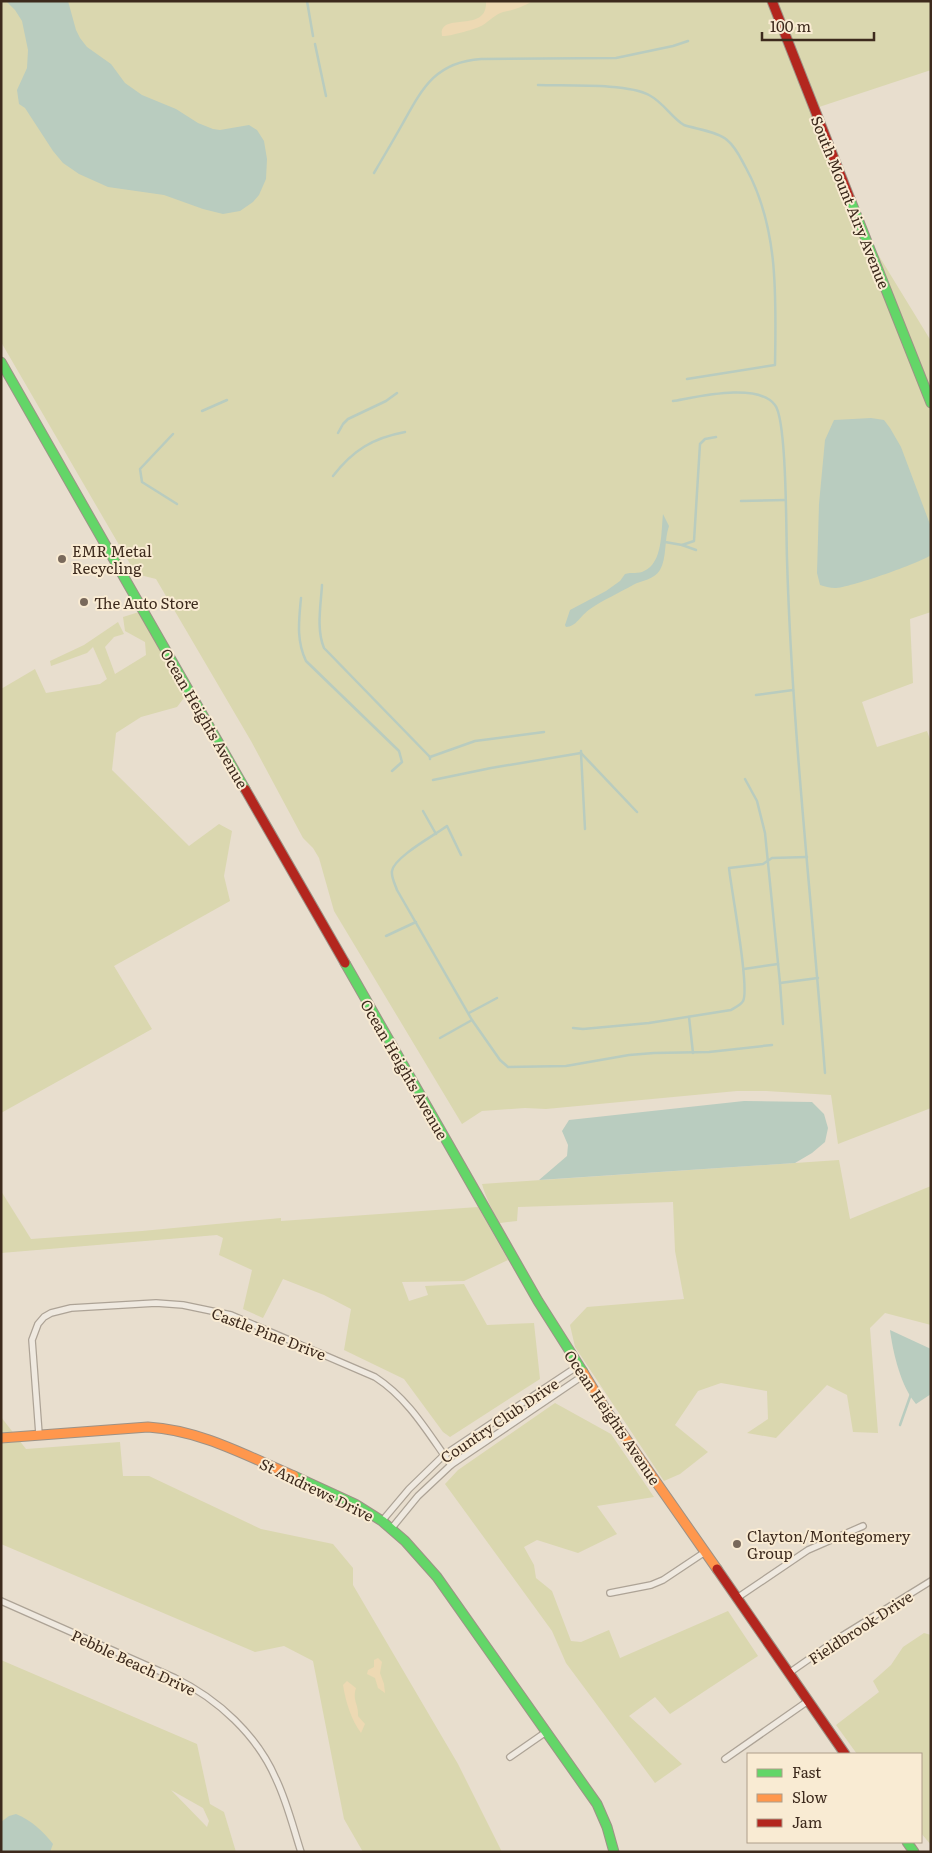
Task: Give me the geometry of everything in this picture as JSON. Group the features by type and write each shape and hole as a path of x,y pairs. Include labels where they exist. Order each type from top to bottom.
{"main road":[{"name":"South Mount Airy Avenue","path":"772,1 931,403"},
{"name":"Ocean Heights Avenue","path":"1,362 538,1301 584,1375 844,1753"},
{"name":"St Andrews Drive","path":"1,1438 148,1427 166,1428 198,1435 316,1485 355,1504 382,1521 423,1559 437,1577 597,1804 607,1827 614,1852"}],"street":[{"name":"Castle Pine Drive","path":"39,1434 32,1340 38,1324 44,1317 51,1313 71,1308 156,1303 183,1305 231,1315 365,1372 384,1383 406,1402 451,1465"},
{"name":"Country Club Drive","path":"382,1521 409,1489 444,1455 578,1366"},
{"name":"Country Club Drive","path":"391,1529 418,1496 451,1465 584,1375"},
{"path":"737,1598 808,1550 863,1526"},
{"path":"610,1593 651,1585 663,1580 705,1552"},
{"name":"Fieldbrook Drive","path":"789,1673 842,1636 931,1581"},
{"name":"Pebble Beach Drive","path":"1,1601 175,1678 200,1692 224,1710 253,1741 276,1777 301,1852"},
{"path":"726,1759 808,1701"},
{"path":"510,1757 546,1732"}],"shaded area":[{"path":"1,1 931,1 931,70 813,109 857,220 931,341 931,612 910,619 913,683 862,702 877,747 927,731 931,742 931,1108 838,1144 831,1095 766,1091 737,1091 546,1109 525,1108 482,1111 462,1124 334,911 319,858 313,848 303,838 251,741 156,579 136,574 1,342"},
{"path":"6,1 68,1 76,30 87,47 111,64 125,83 142,95 176,109 198,123 213,129 220,130 249,125 257,130 264,141 267,159 266,179 259,195 240,211 223,214 164,195 108,187 79,174 63,163 25,108 19,104 17,90 27,68 28,50 22,21"},
{"path":"871,418 884,420 901,447 931,527 931,555 869,580 835,588 820,585 817,573 819,504 825,440 834,420"},
{"path":"663,514 669,526 664,560 660,570 651,578 633,585 600,603 587,611 573,625 566,627 570,610 606,591 620,581 625,574 642,572 650,567 655,561 660,546"},
{"path":"139,612 186,695 177,707 141,717 116,733 112,770 189,846 219,824 232,831 224,876 230,901 114,966 152,1029 1,1113 1,689 35,669 46,693 100,684 107,679 93,647 87,653 51,666 50,661 84,645 118,622 124,634 114,637 105,647 115,674 146,655 145,642 125,631 123,617"},
{"path":"744,1101 812,1102 824,1114 828,1128 825,1142 812,1153 795,1163 539,1180 567,1156 568,1145 562,1131 569,1120"},
{"path":"839,1160 850,1219 931,1186 931,1325 885,1313 870,1328 878,1433 853,1432 847,1395 827,1385 776,1438 747,1433 768,1419 767,1391 721,1383 698,1391 675,1425 708,1452 680,1474 664,1481 575,1347 570,1325 587,1307 684,1299 675,1251 673,1202 518,1207 517,1221 500,1223 482,1184"},
{"path":"1,1191 31,1239 281,1218 281,1221 478,1207 508,1260 464,1281 402,1282 409,1301 428,1295 425,1286 464,1284 487,1325 534,1323 540,1379 450,1437 443,1432 404,1379 344,1350 351,1309 324,1295 283,1279 263,1318 243,1309 252,1270 219,1255 223,1238 217,1235 1,1253"},
{"path":"890,1330 931,1349 931,1394 916,1404 902,1379 893,1349"},
{"path":"555,1403 611,1434 654,1497 597,1506 617,1534 578,1553 537,1540 524,1547 534,1565 536,1578 552,1591 571,1641 581,1642 609,1630 620,1658 728,1611 758,1656 670,1714 655,1697 629,1716 682,1764 655,1783 566,1663 552,1631 445,1484 458,1470"},
{"path":"1,1417 26,1449 120,1442 123,1476 149,1476 261,1529 333,1544 353,1568 353,1585 458,1764 502,1852 363,1852 344,1819 313,1661 284,1646 255,1652 1,1544"},
{"path":"924,1633 931,1635 931,1845 922,1834 922,1753 856,1753 836,1725 879,1692 873,1681 891,1665 903,1647"},
{"path":"1,1660 197,1744 210,1804 224,1812 236,1852 1,1852","holes":["171,1790 203,1808 209,1821 207,1827"]},
{"path":"16,1814 32,1823 45,1835 53,1844 50,1852 1,1852 1,1822 9,1816"}],"sand":[{"path":"486,1 533,1 500,13 480,27 442,36 443,28 447,24 479,17 485,11"},
{"path":"378,1658 382,1662 380,1673 385,1693 378,1688 375,1678 367,1674 368,1670 374,1667 374,1660"},
{"path":"347,1681 356,1688 355,1696 358,1716 365,1724 361,1733 357,1728 346,1698 343,1685"}],"waterway":[{"path":"307,1 313,36"},
{"path":"374,173 417,98 433,79 453,65 481,59 616,58 688,41"},
{"path":"315,44 326,96"},
{"path":"538,85 579,85 639,91 659,102 684,125 723,137 736,150 746,168 757,191 770,239 776,314 775,365 687,379"},
{"path":"338,433 348,419 386,401 397,393"},
{"path":"673,401 711,394 755,394 767,398 775,405 779,415 784,454 793,688 825,1073"},
{"path":"202,411 227,400"},
{"path":"333,476 348,459 364,446 405,432"},
{"path":"173,434 140,469 142,482 177,504"},
{"path":"665,542 682,545 694,541 700,444 705,439 716,437"},
{"path":"741,501 785,500"},
{"path":"682,545 696,550"},
{"path":"322,585 320,633 324,648 430,757"},
{"path":"301,598 299,638 306,661 399,751 402,762 392,771"},
{"path":"756,695 793,690"},
{"path":"430,759 430,757 475,741 544,732"},
{"path":"433,780 581,753 581,751"},
{"path":"581,753 637,812"},
{"path":"581,753 585,829"},
{"path":"745,779 757,801 765,833 783,1024"},
{"path":"423,811 436,834"},
{"path":"461,855 447,826 400,859 394,865 392,876 397,890 472,1020 500,1060 508,1067 566,1066 629,1055 709,1052 772,1045"},
{"path":"573,1028 583,1029 649,1023 731,1010 739,1005 743,1001 744,978 729,868 763,864 772,858 807,857"},
{"path":"386,936 416,922"},
{"path":"744,969 778,964"},
{"path":"780,983 818,978"},
{"path":"469,1013 497,998"},
{"path":"689,1017 693,1053"},
{"path":"440,1038 472,1020"},
{"path":"900,1425 911,1394"}],"traffic: fast":[{"path":"850,199 931,403"},
{"path":"1,362 245,789"},
{"path":"345,963 538,1301 583,1372"},
{"path":"294,1476 355,1504 382,1521 405,1541 437,1577 597,1804 607,1827 614,1852"},
{"path":"908,1843 914,1852"}],"traffic: slow":[{"path":"583,1372 608,1413 717,1569"},
{"path":"1,1438 148,1427 167,1429 223,1445 294,1476"}],"traffic: jam":[{"path":"772,1 850,199"},
{"path":"245,789 345,963"},
{"path":"717,1569 844,1753"}],"place":[{"name":"EMR Metal Recycling","path":"62,559"},
{"name":"The Auto Store","path":"84,602"},
{"name":"Clayton/Montegomery Group","path":"737,1544"}]}
